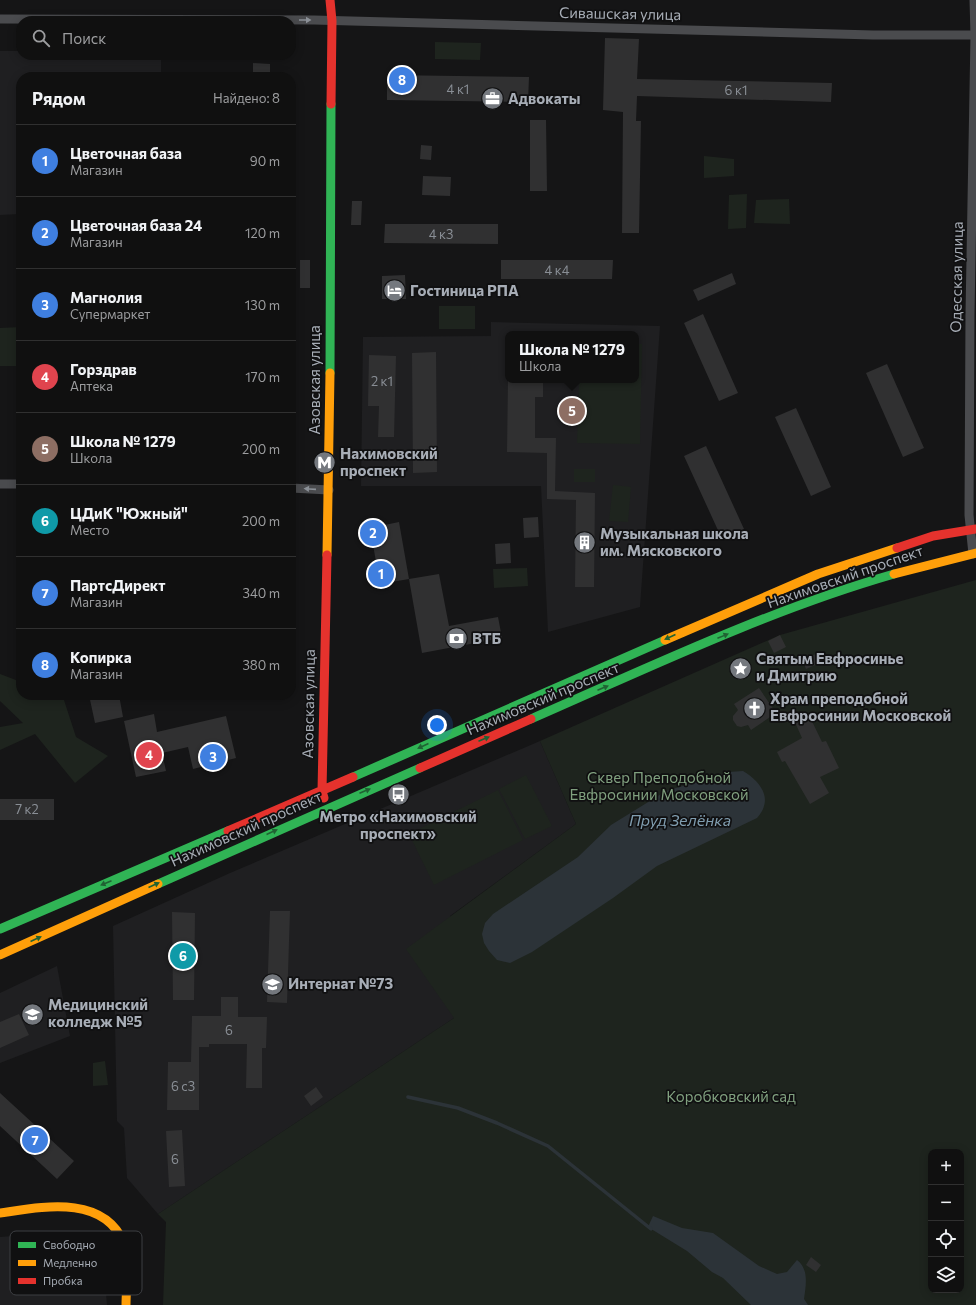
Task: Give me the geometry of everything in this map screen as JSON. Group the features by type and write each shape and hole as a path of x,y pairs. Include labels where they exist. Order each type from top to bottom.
{"main road":[{"name":"Азовская улица","path":"326,808 322,791 328,490 332,21 330,0"},
{"name":"Нахимовский проспект","path":"0,929 322,791 776,591 818,574 933,536 973,530"},
{"name":"Нахимовский проспект","path":"0,955 326,808 784,611 914,568 974,554"},
{"path":"0,1214 64,1206 95,1212 112,1224 116,1231"},
{"path":"126,1295 126,1305"}],"street":[{"name":"Одесская улица","path":"974,0 976,35 970,314 974,554"},
{"name":"Сивашская улица","path":"0,19 16,19"},
{"name":"Сивашская улица","path":"296,20 872,35 976,35"},
{"path":"0,484 16,484"},
{"path":"296,488 328,490"}],"shaded area":[{"path":"0,51 16,51 16,60 161,60 161,72 16,72 16,214 0,215"},
{"path":"491,322 660,326 640,607 548,632 541,486 361,486 363,337 491,336"},
{"name":"Интернат №73","path":"540,741 576,824 450,916 454,1018 158,1214 127,1178 124,1128 117,1121 113,926 230,873"},
{"name":"Медицинский колледж №5","path":"57,966 70,1036 0,1063 0,993"},
{"path":"10,1236 10,1295 106,1295 107,1305 0,1305 0,1237"}],"green space":[{"path":"435,42 481,43 480,60 435,59"},
{"path":"704,156 734,159 734,176 704,178"},
{"path":"747,194 746,228 728,229 729,195"},
{"path":"789,199 790,224 754,223 756,200"},
{"path":"439,306 475,306 475,329 439,329"},
{"path":"16,327 16,366 0,366 0,328"},
{"path":"639,344 642,344 640,444 577,443 579,383 639,383"},
{"path":"574,469 595,469 595,482 574,482"},
{"path":"613,485 631,487 628,522 609,521"},
{"path":"527,568 528,586 494,588 493,569"},
{"name":"Коробковский сад","path":"976,580 976,1305 163,1305 166,1222 158,1214 454,1018 406,949 576,824 540,741 780,635"},
{"path":"0,674 16,680 16,700 64,700 76,737 108,756 75,783 35,734 0,750 0,727 23,723 0,701"},
{"path":"526,775 552,826 525,839 499,789"},
{"path":"498,790 523,840 434,885 409,834"},
{"path":"105,1061 108,1085 93,1086 93,1063"}],"water":[{"name":"Пруд Зелёнка","path":"743,771 760,786 765,798 765,804 757,818 657,866 613,898 532,952 510,963 497,960 489,951 484,943 482,934 485,923 493,914 578,857 611,825 666,791 729,772"},
{"path":"653,1216 682,1228 713,1233 759,1266 777,1274 787,1272 797,1260 801,1264 805,1273 806,1283 804,1299 808,1305 751,1305 723,1278 712,1272 687,1251 648,1227"}],"building":[{"path":"605,38 639,39 637,79 832,83 831,102 637,96 636,121 641,121 639,233 622,233 623,112 603,110"},
{"path":"253,63 270,64 270,72 253,72"},
{"path":"387,75 529,77 528,102 387,100"},
{"path":"530,120 546,120 547,191 530,191"},
{"path":"421,145 432,146 431,160 420,159"},
{"path":"423,176 451,177 450,196 422,195"},
{"path":"352,201 362,201 361,225 351,225"},
{"path":"385,224 498,224 498,244 384,243"},
{"path":"300,260 310,260 310,288 300,288"},
{"path":"501,260 613,260 612,279 501,279"},
{"path":"732,273 736,284 698,301 693,290"},
{"path":"405,275 406,299 382,299 382,276"},
{"path":"703,314 738,393 719,401 684,323"},
{"path":"436,352 437,472 413,473 412,353"},
{"path":"369,355 396,356 394,437 378,437 379,406 368,406"},
{"path":"887,364 924,448 903,457 866,373"},
{"path":"508,383 543,383 543,397 535,397 535,438 556,438 555,491 595,493 594,587 575,587 576,500 547,499 547,453 507,452"},
{"path":"796,408 831,487 811,496 775,417"},
{"path":"706,446 744,529 722,539 684,456"},
{"path":"538,517 539,537 524,538 523,518"},
{"path":"399,522 409,579 380,584 370,528"},
{"path":"510,543 511,563 496,564 495,544"},
{"path":"439,574 449,626 498,617 502,638 422,653 409,579"},
{"path":"780,635 786,647 774,653 768,641"},
{"path":"816,654 820,663 806,669 802,659"},
{"name":"Храм преподобной Евфросинии Московской","path":"759,688 776,713 751,730 748,725 741,727 737,726 733,720 733,716 738,710 734,704"},
{"path":"90,700 120,700 123,717 95,723"},
{"path":"808,713 822,742 826,741 839,768 820,777 829,793 810,804 785,761 782,762 777,752 802,738 794,720"},
{"path":"154,714 157,732 226,716 236,758 193,769 188,747 162,753 166,771 136,777 124,721"},
{"path":"0,799 54,799 54,820 0,820"},
{"path":"270,911 290,911 287,1003 267,1002"},
{"path":"172,912 195,913 194,1000 173,1000"},
{"path":"221,997 238,997 238,1017 267,1017 266,1048 262,1048 262,1088 246,1088 247,1044 209,1044 209,1047 199,1047 199,1110 167,1110 168,1062 191,1062 192,1016 221,1016"},
{"path":"19,1014 29,1035 0,1048 0,1022"},
{"path":"316,1087 323,1097 311,1106 304,1096"},
{"path":"0,1093 74,1161 57,1179 0,1126"},
{"path":"182,1130 185,1186 169,1187 166,1131"},
{"path":"811,1257 821,1265 816,1272 806,1265"}],"waterway":[{"path":"408,1097 458,1108 497,1123 548,1146 651,1229"}],"traffic: fast":[{"path":"330,373 331,104"},
{"path":"531,719 710,640 847,588 894,574"},
{"path":"353,777 665,640"},
{"path":"158,884 420,768"},
{"path":"0,929 228,831"}],"traffic: slow":[{"path":"327,555 330,373"},
{"path":"665,640 818,574 897,548"},
{"path":"894,574 976,553"},
{"path":"0,955 158,884"},
{"path":"0,1213 34,1208 70,1207 87,1210 102,1217 116,1231"},
{"path":"126,1295 126,1305"}],"traffic: jam":[{"path":"330,0 332,21 331,104"},
{"path":"897,548 933,536 976,529"},
{"path":"324,798 322,791 327,555"},
{"path":"420,768 531,719"},
{"path":"228,831 353,777"}],"place":[{"name":"Копирка","path":"402,80"},
{"name":"Адвокаты","path":"492,99"},
{"name":"Гостиница РПА","path":"394,291"},
{"name":"Школа № 1279","path":"572,411"},
{"name":"Нахимовский проспект","path":"325,463"},
{"name":"Цветочная база 24","path":"373,533"},
{"name":"Музыкальная школа им. Мясковского","path":"585,543"},
{"name":"Цветочная база","path":"381,574"},
{"name":"ВТБ","path":"456,639"},
{"name":"Святым Евфросинье и Дмитрию","path":"740,668"},
{"name":"Храм преподобной Евфросинии Московской","path":"754,708"},
{"name":"Горздрав","path":"149,755"},
{"name":"Магнолия","path":"213,757"},
{"name":"Метро «Нахимовский проспект»","path":"398,794"},
{"name":"ЦДиК \"Южный\"","path":"183,956"},
{"name":"Интернат №73","path":"272,984"},
{"name":"Медицинский колледж №5","path":"33,1014"},
{"name":"ПартсДирект","path":"35,1140"}],"park label":[{"name":"Сквер Преподобной Евфросинии Московской","path":"659,786"}]}
